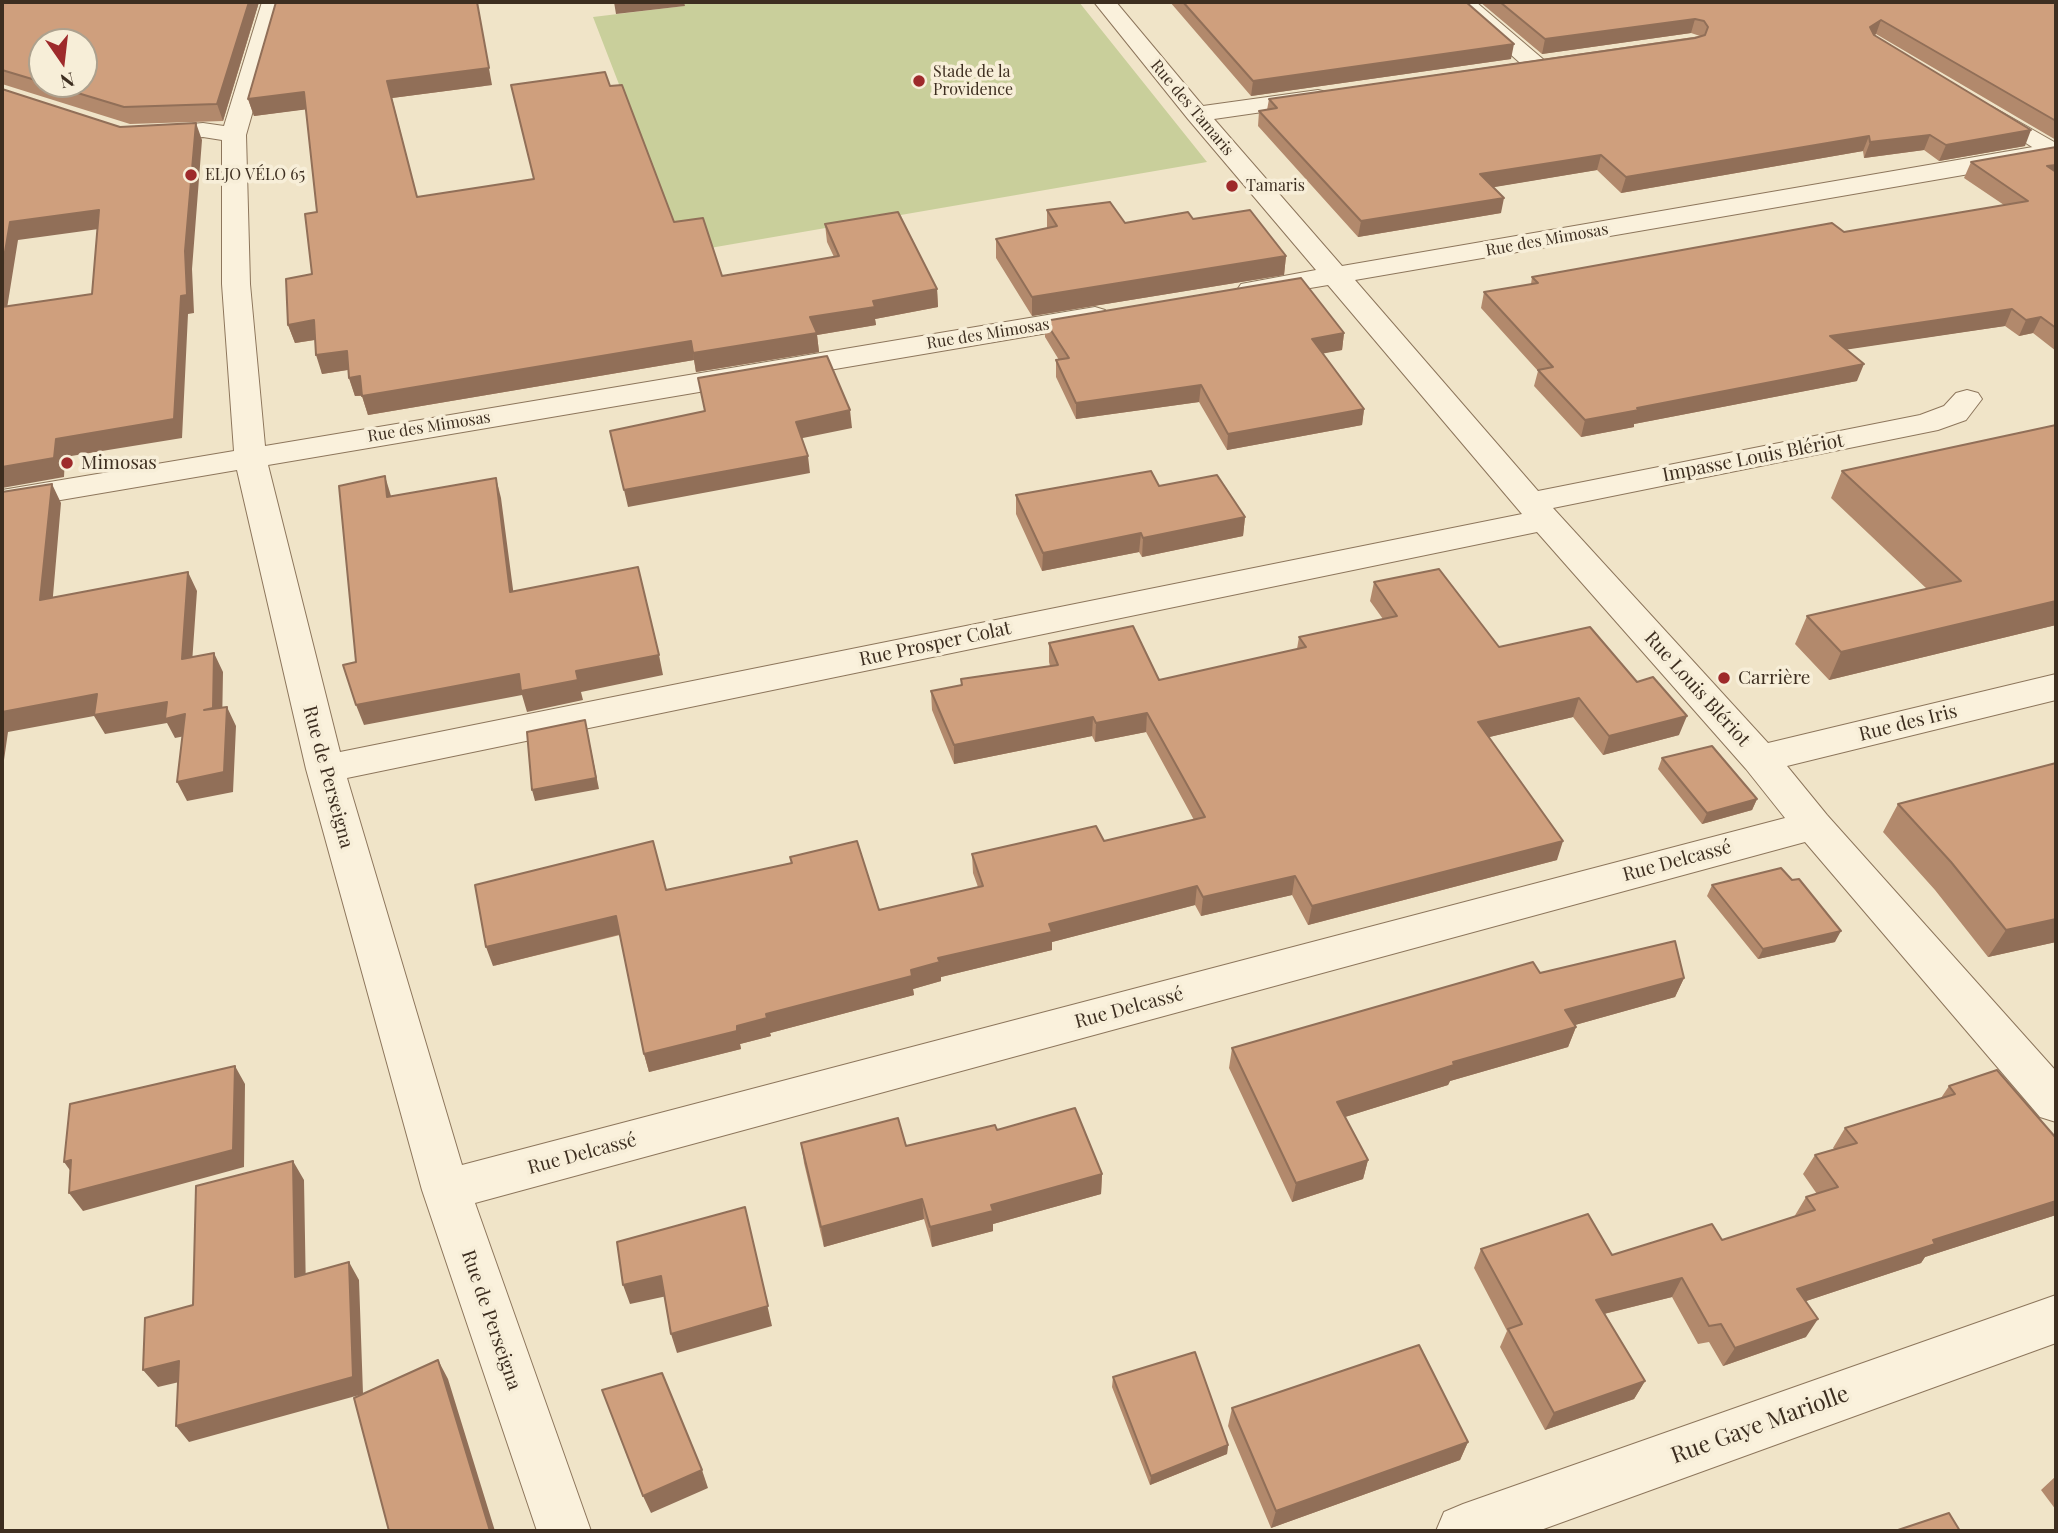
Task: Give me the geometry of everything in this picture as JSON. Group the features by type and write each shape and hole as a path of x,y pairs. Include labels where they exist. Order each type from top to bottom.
{"street":[{"name":"Rue de Perseigna","path":"273,2 234,135 236,284 250,456 325,769 446,1190 564,1531"},
{"name":"Rue des Tamaris","path":"1105,2 1336,277"},
{"path":"1463,2 1536,65"},
{"path":"1509,69 1562,61"},
{"path":"1197,114 1346,93"},
{"path":"128,135 203,130 234,135"},
{"name":"Rue des Mimosas","path":"1224,295 2050,156"},
{"name":"Rue Louis Blériot","path":"1336,277 1538,511 1760,759 1813,825 2056,1103"},
{"name":"Rue des Mimosas","path":"2,500 250,456 1128,311"},
{"name":"Impasse Louis Blériot","path":"1538,511 1927,423 1955,413 1966,399"},
{"name":"Rue Prosper Colat","path":"325,769 1538,511"},
{"name":"Rue des Iris","path":"1760,759 2056,687"},
{"name":"Rue Delcassé","path":"446,1190 1813,825"},
{"name":"Rue Gaye Mariolle","path":"1463,1531 2056,1319"}],"lane":[{"path":"1972,100 2050,156"}],"green space":[{"name":"Stade de la Providence","path":"683,2 1079,2 1207,162 710,248 659,243 632,118 593,17 684,6"}],"building":[{"path":"2,2 249,2 217,104 124,107 94,98 98,98 98,28 28,28 28,78 2,70"},
{"path":"276,2 477,2 489,68 387,81 417,197 534,179 511,85 605,72 610,86 622,85 674,222 703,218 722,276 839,256 825,224 898,212 937,289 873,301 875,307 810,317 817,333 693,353 691,341 362,396 360,376 349,378 347,351 316,355 314,320 288,325 286,279 312,274 305,214 317,212 304,92 248,99"},
{"path":"1183,2 1466,2 1514,44 1253,81"},
{"path":"1500,2 2056,2 2056,121 1881,20 1870,27 1874,35 2031,130 1946,145 1930,135 1870,142 1869,136 1626,177 1601,155 1480,174 1504,198 1361,221 1259,111 1277,108 1269,99 1695,38 1705,35 1708,27 1704,21 1695,19 1545,39"},
{"path":"2,89 120,127 196,123 185,251 187,295 181,296 174,419 56,439 54,458 2,467 2,307 92,294 99,210 10,222 2,270"},
{"path":"2056,147 2056,165 2047,166 2056,172 2056,328 2041,317 2026,320 2012,309 1830,336 1864,364 1585,420 1538,370 1553,367 1484,292 1538,283 1532,277 1832,223 1844,232 2028,201 1971,162"},
{"path":"1110,202 1125,223 1188,212 1193,219 1250,210 1286,256 1032,297 996,239 1057,226 1047,210"},
{"path":"1301,278 1344,333 1312,339 1364,409 1228,434 1201,385 1076,403 1056,360 1069,358 1045,321"},
{"path":"827,356 850,410 796,422 808,456 624,490 610,431 705,411 698,378"},
{"path":"2056,425 2056,601 1841,652 1807,616 1961,581 1842,471"},
{"path":"1151,471 1159,486 1217,475 1245,517 1143,538 1141,533 1043,553 1016,495"},
{"path":"385,476 387,497 496,478 510,592 638,567 659,655 576,671 578,680 521,691 519,674 356,705 343,665 356,662 339,486"},
{"path":"52,484 40,600 188,572 182,659 214,653 213,708 204,710 227,707 224,772 177,782 185,714 165,719 167,702 94,715 97,694 2,712 2,492"},
{"path":"1439,569 1499,647 1590,627 1637,682 1653,677 1687,716 1609,736 1579,698 1478,722 1563,841 1312,906 1295,876 1203,897 1197,886 1049,924 1052,932 938,958 940,962 911,970 912,976 766,1014 767,1018 737,1026 737,1031 644,1054 616,916 486,947 475,885 653,841 666,890 792,863 790,857 857,841 879,910 983,886 972,854 1096,826 1104,841 1205,817 1147,713 1096,723 1093,717 954,745 931,691 962,685 961,679 1058,665 1049,643 1133,626 1159,680 1306,647 1299,637 1397,616 1374,582"},
{"path":"585,720 596,778 532,790 527,732"},
{"path":"1712,746 1757,799 1707,813 1662,758"},
{"path":"2056,763 2056,919 2006,930 1951,862 1898,804"},
{"path":"1781,868 1792,880 1799,879 1841,931 1763,949 1712,885"},
{"path":"1675,941 1684,978 1565,1010 1576,1027 1453,1062 1454,1065 1337,1102 1368,1160 1296,1183 1232,1048 1533,962 1540,973"},
{"path":"235,1066 233,1150 69,1193 71,1160 64,1162 70,1104"},
{"path":"1997,1070 2056,1138 2056,1201 1933,1240 1935,1244 1797,1289 1818,1319 1735,1348 1721,1324 1709,1326 1682,1278 1596,1300 1645,1381 1554,1413 1508,1329 1522,1324 1481,1249 1588,1214 1612,1255 1712,1224 1722,1240 1815,1210 1806,1197 1838,1187 1815,1155 1857,1143 1845,1128 1955,1094 1949,1086"},
{"path":"1075,1108 1102,1174 991,1205 993,1211 930,1227 922,1199 821,1227 801,1143 898,1118 906,1146 995,1125 997,1130"},
{"path":"293,1161 295,1277 349,1262 353,1377 176,1426 179,1361 143,1370 145,1318 193,1305 196,1186"},
{"path":"745,1207 768,1306 671,1334 661,1276 623,1285 617,1242"},
{"path":"1419,1345 1468,1442 1276,1511 1232,1408"},
{"path":"1195,1352 1228,1445 1151,1476 1113,1377"},
{"path":"438,1360 490,1531 389,1531 354,1398"},
{"path":"662,1373 702,1470 643,1496 602,1390"},
{"path":"1949,1513 1960,1531 1895,1531"}],"place":[{"name":"Stade de la Providence","path":"919,81"},
{"name":"ELJO VÉLO 65","path":"191,175"},
{"name":"Tamaris","path":"1232,186"},
{"name":"Mimosas","path":"67,463"},
{"name":"Carrière","path":"1724,678"}]}
